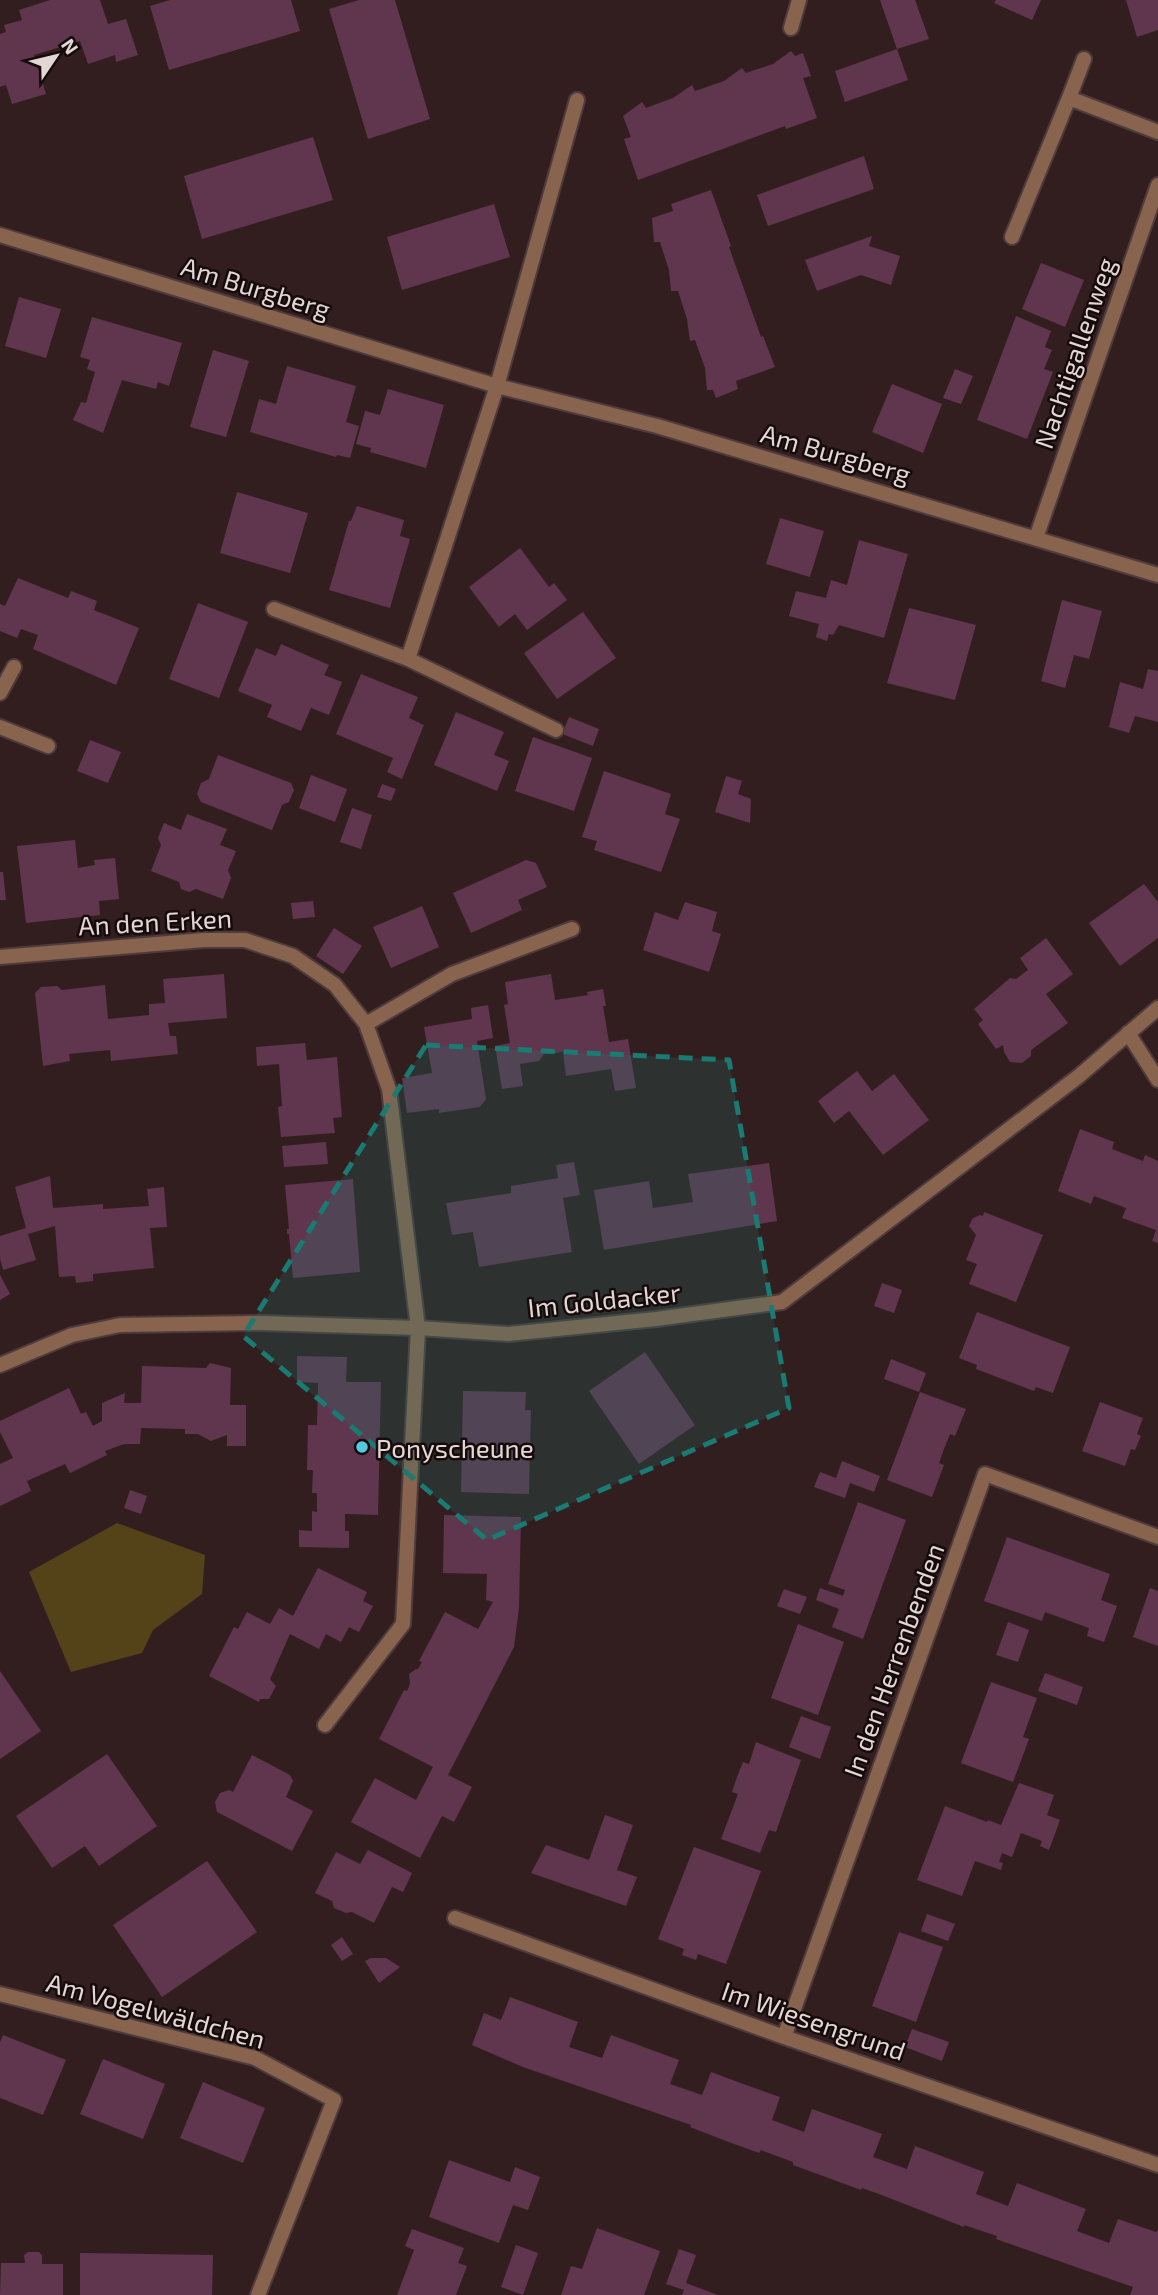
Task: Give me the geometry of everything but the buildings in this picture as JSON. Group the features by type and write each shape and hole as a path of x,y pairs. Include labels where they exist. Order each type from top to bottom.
{"street":[{"path":"791,28 799,0"},
{"path":"1012,237 1084,59"},
{"path":"1069,98 1158,132"},
{"path":"408,659 497,386 577,100"},
{"name":"Nachtigallenweg","path":"1036,538 1158,185"},
{"name":"Am Burgberg","path":"0,235 497,386 657,426 1158,575"},
{"path":"274,610 408,659 556,730"},
{"path":"0,693 14,667"},
{"path":"0,727 48,746"},
{"path":"366,1024 452,974 572,929"},
{"name":"An den Erken","path":"0,957 204,940 245,940 293,956 335,985 366,1024 389,1090 418,1328 403,1624 325,1725"},
{"name":"Im Goldacker","path":"0,1365 72,1335 120,1325 261,1323 508,1334 656,1319 782,1302 1079,1076 1158,1008"},
{"path":"1128,1033 1158,1080"},
{"name":"In den Herrenbenden","path":"784,2037 985,1474 1158,1537"},
{"name":"Im Wiesengrund","path":"455,1918 784,2037 1158,2165"},
{"name":"Am Vogelwäldchen","path":"0,1994 255,2058 334,2100 258,2295"}],"highlighted area":[{"path":"426,1045 729,1060 789,1408 487,1540 243,1336"}],"shaded area":[{"path":"117,1523 205,1555 202,1594 153,1630 142,1653 71,1672 29,1572"}],"place":[{"name":"Ponyscheune","path":"362,1447"}]}
